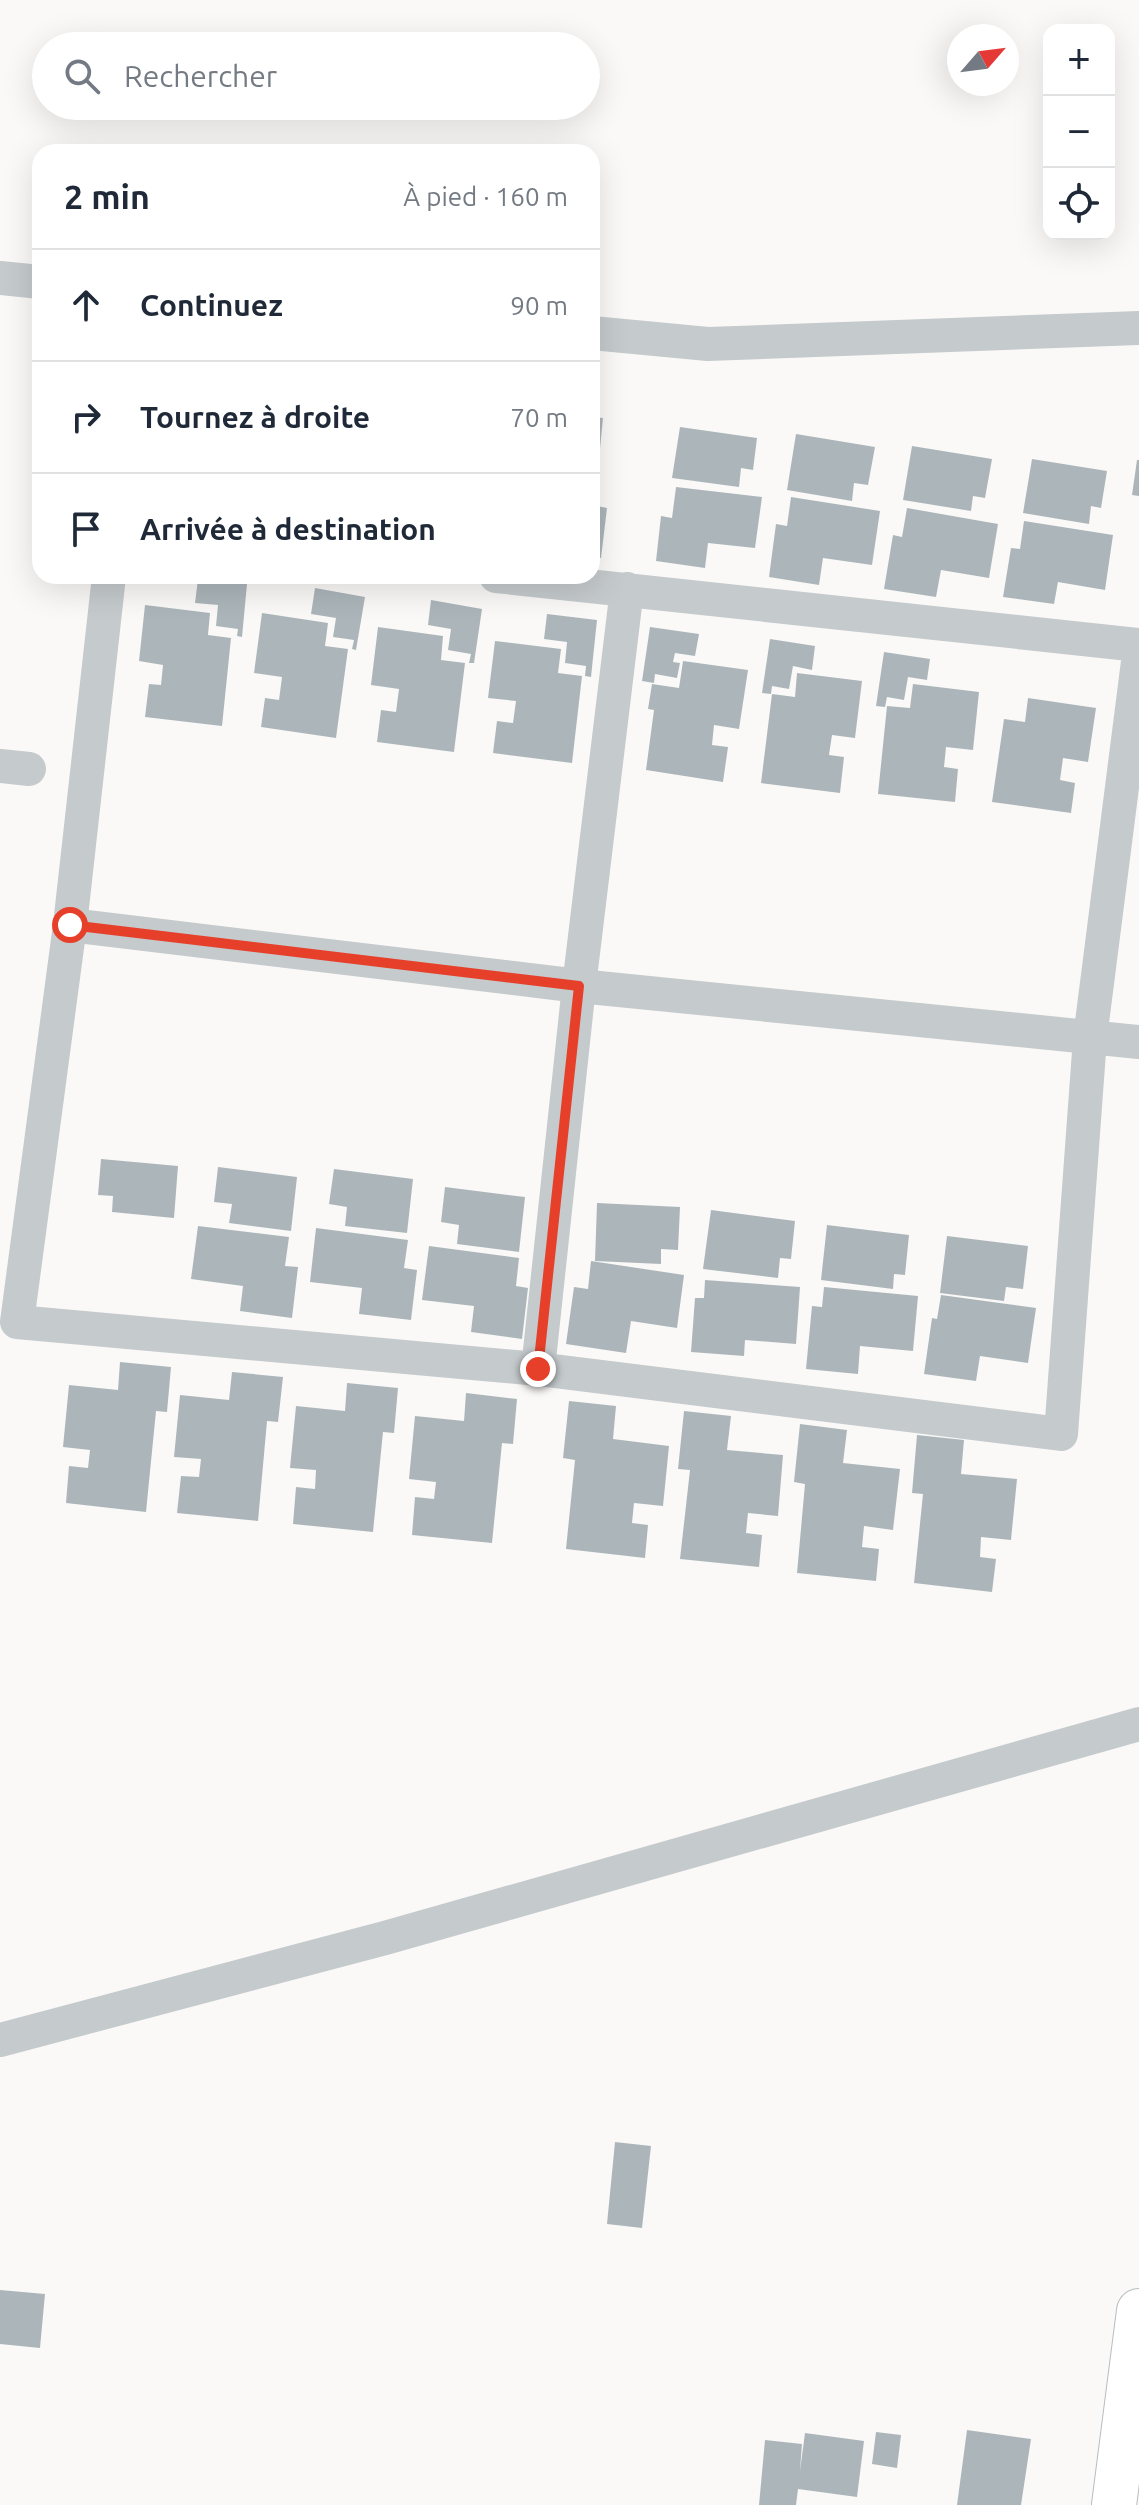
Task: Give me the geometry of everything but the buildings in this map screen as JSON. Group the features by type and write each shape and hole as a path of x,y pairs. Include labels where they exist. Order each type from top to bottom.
{"main road":[{"path":"1114,2505 1139,2311"}],"street":[{"path":"0,278 32,281"},
{"path":"600,334 708,344 1139,328"},
{"path":"108,584 70,925 17,1322 538,1369 1061,1434 1090,1038 1139,654"},
{"path":"577,584 1139,645"},
{"path":"538,1369 579,986 627,589"},
{"path":"70,925 579,986 1139,1042"},
{"path":"0,2040 385,1938 1139,1724"}],"route":[{"path":"70,925 579,986 538,1369"}]}
